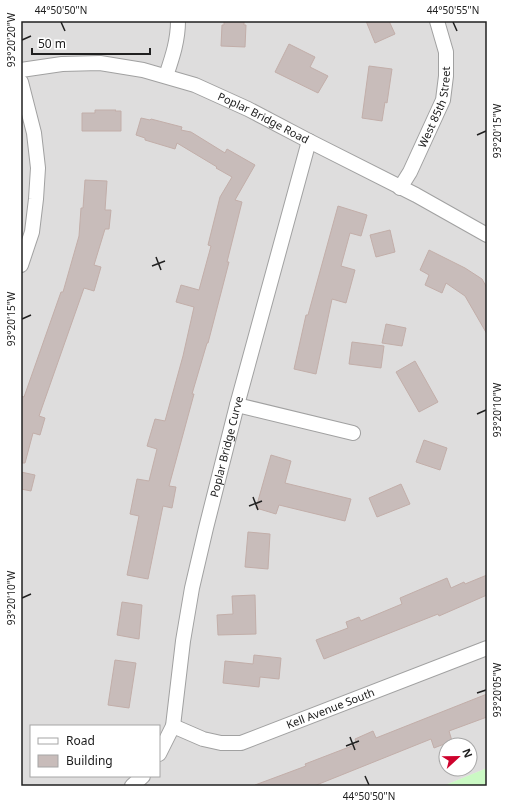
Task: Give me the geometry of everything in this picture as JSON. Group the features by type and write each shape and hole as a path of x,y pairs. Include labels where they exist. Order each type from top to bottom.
{"street":[{"path":"166,76 175,48 178,32 178,21"},
{"name":"West 85th Street","path":"400,188 410,172 443,100 446,76 446,52 437,21"},
{"name":"Poplar Bridge Road","path":"21,70 62,64 100,63 143,70 195,85 248,108 467,223 487,235"},
{"path":"21,82 34,133 38,168 32,232 21,265"},
{"name":"Poplar Bridge Curve","path":"160,752 173,726 183,641 192,588 206,528 237,405 309,141"},
{"path":"237,405 353,433"},
{"name":"Kell Avenue South","path":"173,726 204,739 221,743 240,743 487,648"},
{"path":"132,786 142,777"}],"shaded area":[{"path":"21,21 487,21 487,768 478,772 478,737 438,737 438,777 465,777 443,786 21,786"}],"green space":[{"path":"487,768 487,786 443,786 465,777 478,777 478,772"}],"building":[{"path":"224,21 244,21 244,25 246,25 245,47 221,46 222,25 224,25"},
{"path":"366,21 389,21 395,34 375,43"},
{"path":"289,44 315,57 310,67 328,76 318,93 275,72"},
{"path":"369,66 392,69 387,103 385,102 382,121 362,118"},
{"path":"95,110 121,111 121,131 82,131 82,113 95,113"},
{"path":"141,118 182,127 181,130 191,132 225,153 227,149 255,165 235,200 242,202 227,262 229,262 208,343 192,394 194,394 169,486 176,487 172,508 163,506 148,579 127,575 139,516 130,514 137,479 149,481 157,449 147,446 155,419 165,421 183,356 194,307 176,302 181,285 199,290 211,246 208,245 220,197 232,177 177,143 175,149 145,140 145,138 136,135"},
{"path":"85,180 107,181 105,210 111,210 109,229 105,229 94,265 101,267 94,291 84,288 39,416 45,418 40,435 33,433 25,463 21,463 21,396 24,397 61,292 63,292 79,236"},
{"path":"338,206 367,215 361,236 350,233 341,266 355,270 346,303 332,299 316,374 294,369 306,315 308,315"},
{"path":"390,230 395,252 376,257 370,235"},
{"path":"429,250 465,268 482,279 487,288 487,334 465,296 446,283 442,293 425,285 429,275 420,270"},
{"path":"386,324 406,328 402,346 382,343"},
{"path":"352,342 384,346 381,368 349,364"},
{"path":"415,361 438,402 419,412 396,372"},
{"path":"424,440 447,448 440,470 416,462"},
{"path":"271,455 291,461 285,483 351,499 345,521 279,505 276,514 256,508"},
{"path":"21,472 35,475 31,491 21,489"},
{"path":"401,484 410,504 377,517 369,498"},
{"path":"248,532 270,534 268,569 245,567"},
{"path":"487,575 487,595 439,616 438,614 324,659 316,640 348,628 346,622 359,617 361,621 402,604 400,598 447,578 451,588 464,582 465,584"},
{"path":"255,595 256,634 218,635 217,615 233,614 232,596"},
{"path":"122,602 142,605 139,639 117,635"},
{"path":"254,655 281,658 279,679 260,677 259,687 223,683 225,661 253,664"},
{"path":"115,660 136,663 129,708 108,705"},
{"path":"487,694 487,717 449,731 451,737 438,737 438,746 434,748 431,739 314,786 255,786 306,766 305,764 357,744 355,739 373,731 376,738"}]}
